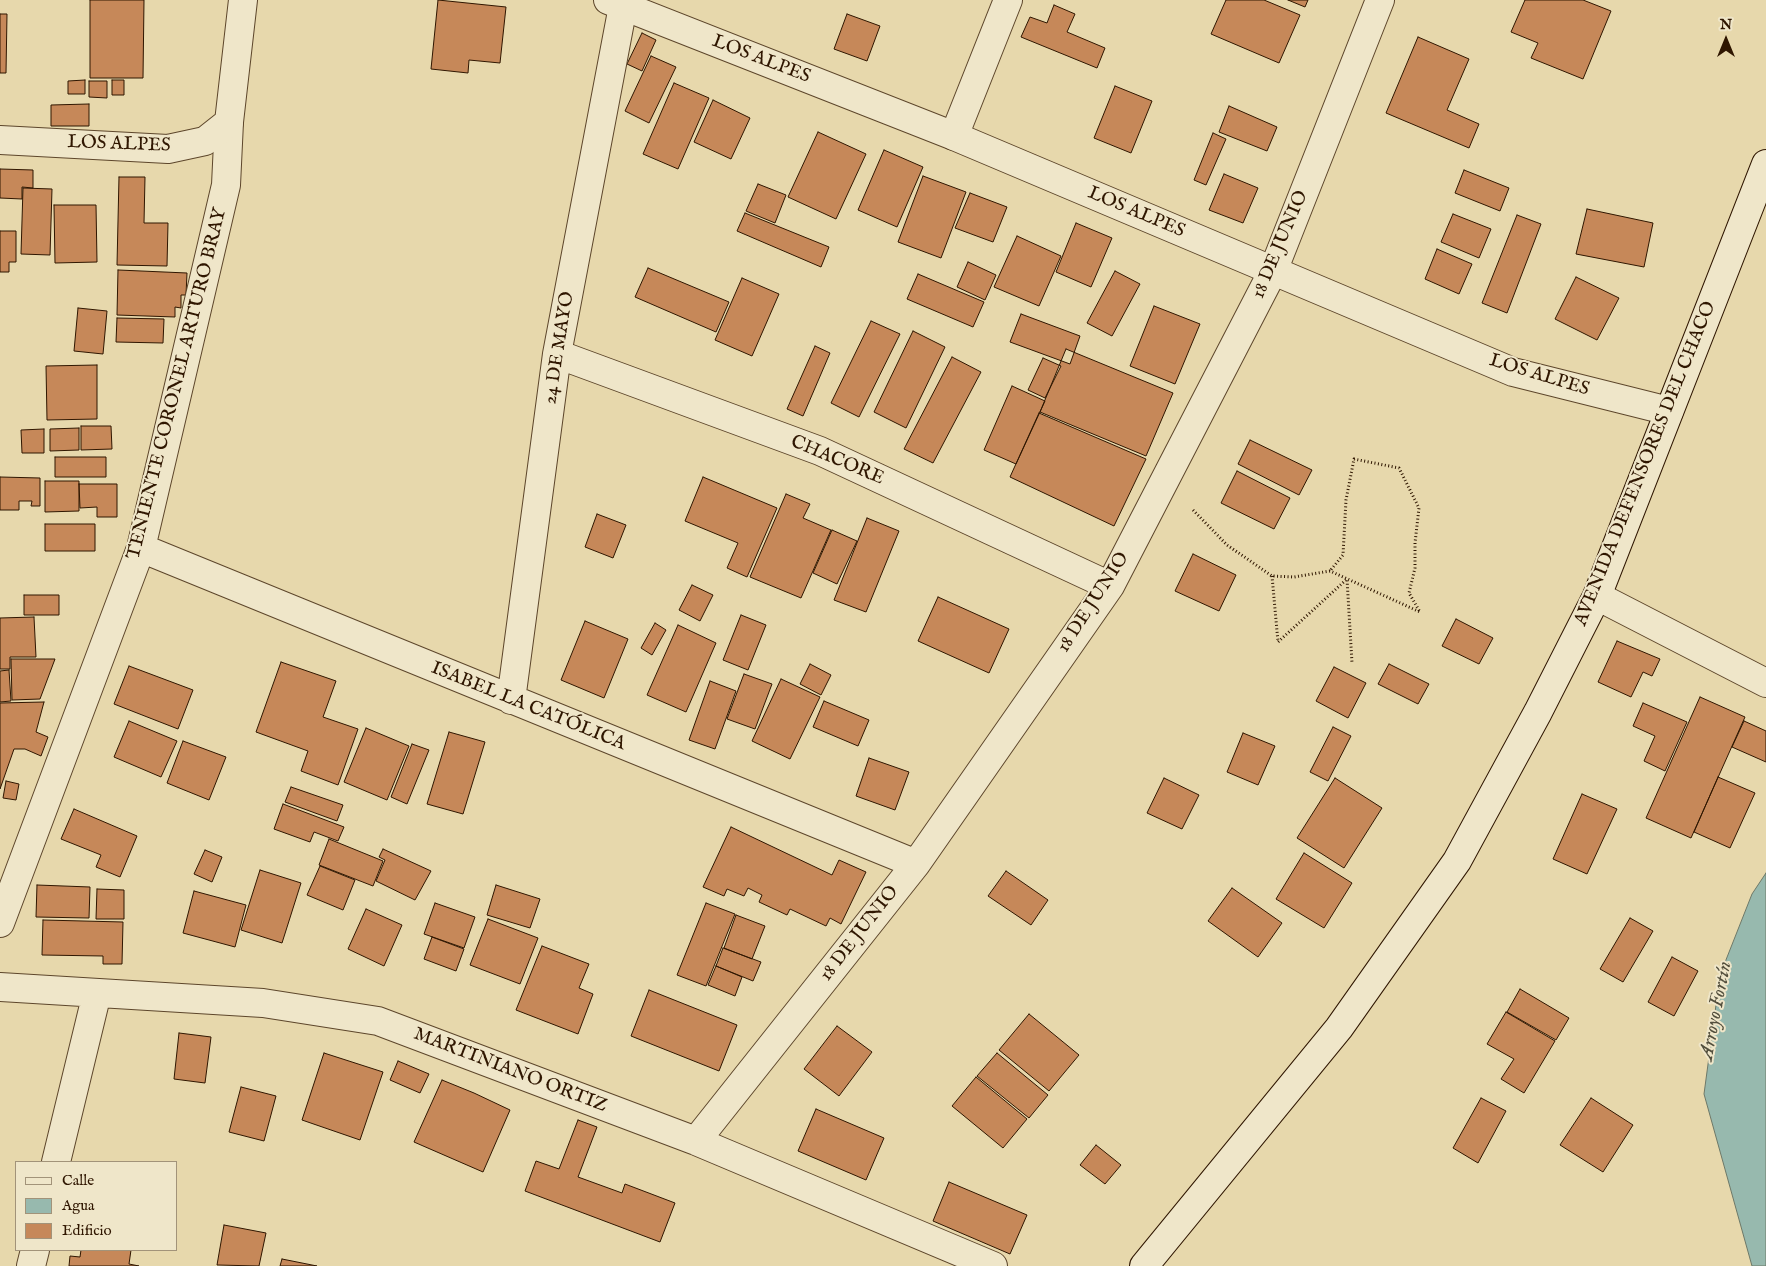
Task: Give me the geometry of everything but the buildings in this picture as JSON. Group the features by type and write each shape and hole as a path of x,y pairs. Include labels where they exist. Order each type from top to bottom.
{"street":[{"path":"229,122 243,0"},
{"path":"954,136 1008,0"},
{"name":"18 DE JUNIO","path":"696,1141 916,864 1110,586 1273,270 1380,0"},
{"name":"LOS ALPES","path":"619,2 954,136 1513,372 1669,412"},
{"name":"24 DE MAYO","path":"511,700 557,354 619,2"},
{"name":"LOS ALPES","path":"0,140 168,149 205,141 229,122"},
{"name":"TENIENTE CORONEL ARTURO BRAY","path":"0,923 141,548 226,186 229,122"},
{"name":"AVENIDA DEFENSORES DEL CHACO","path":"1144,1266 1339,1028 1457,861 1538,712 1597,596 1766,164"},
{"name":"CHACORE","path":"557,354 820,451 1110,586"},
{"name":"ISABEL LA CATÓLICA","path":"141,548 916,864"},
{"path":"1597,596 1766,683"},
{"name":"MARTINIANO ORTIZ","path":"0,986 263,1004 378,1021 696,1141 993,1266"},
{"path":"56,1161 98,993"},
{"path":"30,1266 34,1251"}],"path":[{"path":"1193,510 1227,545 1272,576 1294,577 1330,571 1420,612 1409,593 1414,568 1414,543 1419,508 1399,468 1354,459 1346,500 1343,556 1330,571"},
{"path":"1272,576 1278,642 1347,579"},
{"path":"1347,579 1352,663"}],"water":[{"name":"Arroyo Fortín","path":"1766,873 1766,1266 1752,1266 1704,1094 1720,975 1752,894"}]}
